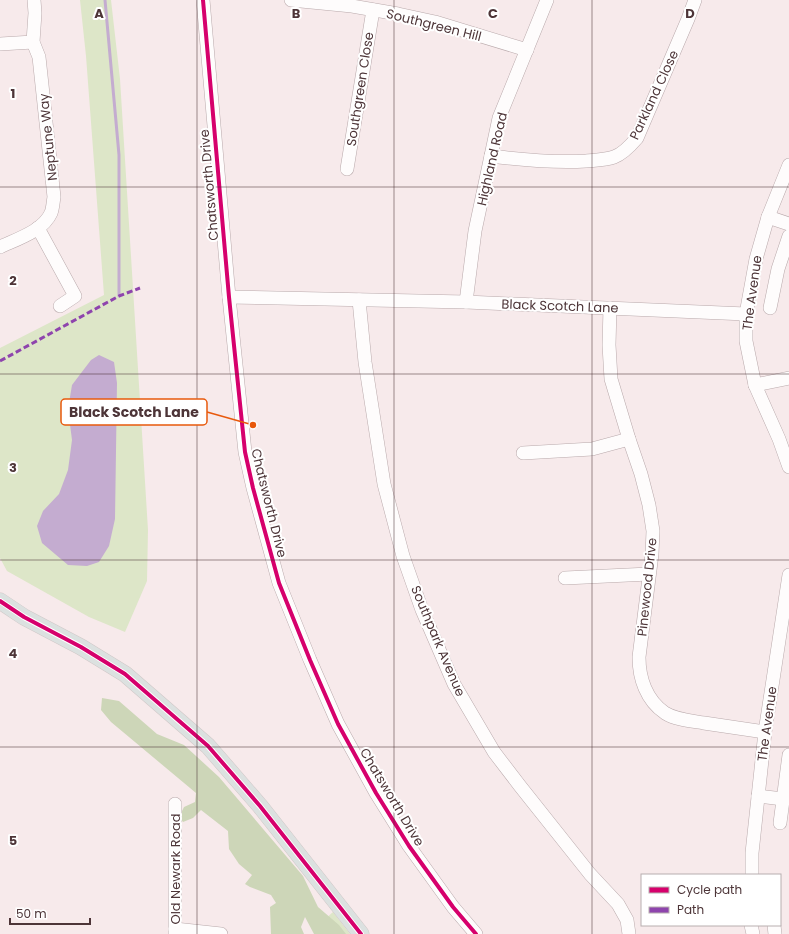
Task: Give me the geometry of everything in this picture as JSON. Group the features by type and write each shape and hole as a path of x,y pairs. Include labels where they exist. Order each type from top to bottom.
{"main road":[{"path":"0,601 24,617 78,645 125,674 208,746 260,806 361,934"},
{"path":"0,616 24,617"}],"street":[{"name":"Neptune Way","path":"0,247 38,228 47,220 52,211 54,197 39,57 33,42 36,13 34,0"},
{"name":"Chatsworth Drive","path":"203,0 229,297 245,452 253,488 279,583 338,724 372,787 409,846 453,906 476,934"},
{"name":"Southgreen Hill","path":"291,0 352,3 373,10 435,22 527,50"},
{"name":"Highland Road","path":"466,302 475,231 499,118 547,0"},
{"name":"Parkland Close","path":"491,156 534,162 603,160 615,157 630,147 637,138 695,0"},
{"name":"Southgreen Close","path":"347,169 373,10"},
{"path":"0,44 33,42"},
{"name":"The Avenue","path":"789,165 768,217 756,259 746,314 746,341 756,385 789,467"},
{"path":"768,217 789,224"},
{"path":"38,228 75,296 60,306"},
{"path":"770,308 778,269 789,236"},
{"name":"Black Scotch Lane","path":"229,297 466,302 746,314"},
{"name":"Southpark Avenue","path":"359,300 365,362 384,484 403,556 422,610 454,684 494,752 590,874 618,904 626,920 629,934"},
{"name":"Pinewood Drive","path":"610,308 609,345 611,379 629,439 642,474 653,531 652,554 639,656 639,671 645,689 655,704 666,713 679,719 765,732"},
{"path":"756,385 789,378"},
{"path":"522,453 592,449 629,439"},
{"path":"565,578 649,574"},
{"name":"The Avenue","path":"752,874 752,853 765,732 789,575"},
{"path":"780,823 789,755"},
{"path":"758,796 783,799"},
{"name":"Old Newark Road","path":"174,804 175,932"},
{"path":"175,932 221,934"}],"green space":[{"path":"80,0 111,0 120,79 148,530 147,581 125,632 89,617 7,571 0,558 0,348 104,295 86,56"},
{"path":"102,698 119,701 157,734 184,745 219,777 303,876 318,907 339,925 346,934 314,934 305,917 301,927 304,934 271,934 270,907 276,903 271,895 245,884 252,875 239,864 229,849 228,831 201,810 193,818 183,822 179,817 184,807 195,802 196,793 111,722 101,710"},
{"path":"333,912 350,934 333,934 323,921"}],"shaded area":[{"path":"99,355 114,362 117,383 115,519 109,546 99,562 87,566 68,565 42,543 37,526 43,511 59,494 68,470 72,440 68,409 72,385 91,360"}],"waterway":[{"path":"105,0 119,155 119,296"}],"marked path":[{"path":"0,361 119,296 140,288"}],"cycle path":[{"path":"203,0 229,297 245,452 253,488 279,583 338,724 376,793 409,846 453,907 476,934"},
{"path":"0,601 24,617 81,647 125,674 208,746 260,806 361,934"}],"place":[{"name":"Black Scotch Lane","path":"253,425"}]}
